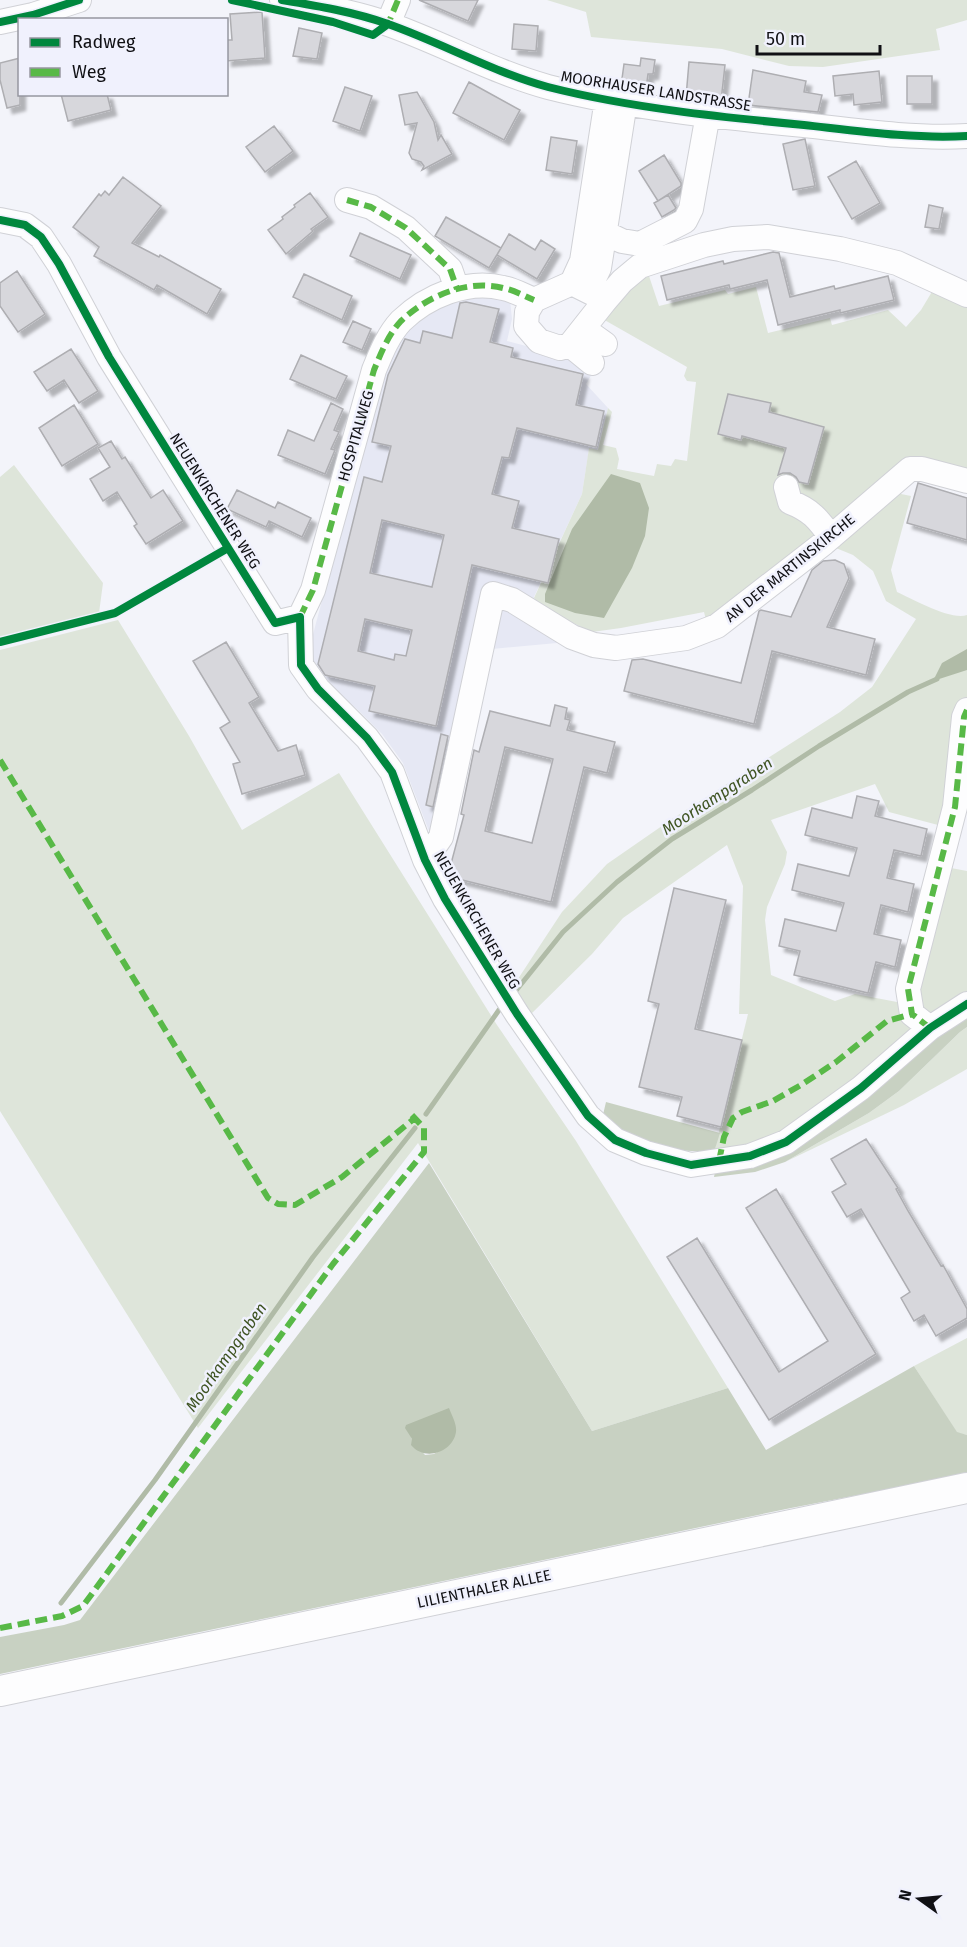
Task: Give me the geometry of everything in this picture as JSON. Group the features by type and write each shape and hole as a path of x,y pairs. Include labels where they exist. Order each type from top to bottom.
{"main road":[{"name":"LILIENTHALER ALLEE","path":"0,1691 967,1488"}],"street":[{"name":"MOORHAUSER LANDSTRASSE","path":"282,0 359,15 388,24 547,87 616,101 708,114 910,136 939,138 967,136"},
{"path":"388,24 398,0"},
{"path":"19,18 80,7"},
{"path":"0,22 18,18"},
{"path":"616,101 596,229 582,261 588,292 577,337 560,348 539,341 526,326 527,312 534,300 588,292 622,281 640,266 704,245 733,239 768,237 840,249 897,263 967,295"},
{"path":"596,229 622,241 640,244 685,221 691,209 708,114"},
{"path":"347,200 371,207 406,228 450,269 457,289"},
{"name":"NEUENKIRCHENER WEG","path":"0,219 25,225 41,237 59,264 109,357 275,623 300,617 301,664 318,689 368,738 392,772 425,860 445,899 517,1014 588,1116 615,1140 646,1153 691,1165 750,1156 786,1142 861,1088 930,1028 967,1004"},
{"name":"HOSPITALWEG","path":"300,617 313,590 374,370 383,347 400,323 423,303 457,289 481,285 505,288 534,300"},
{"path":"577,337 599,353"},
{"name":"AN DER MARTINSKIRCHE","path":"425,860 441,837 493,594 512,600 573,637 603,647 616,648 686,638 717,627 831,537 910,469 922,469 967,481"},
{"path":"786,488 790,502 806,508 819,520 831,537"},
{"path":"930,1028 912,1014 908,989 955,807 964,717 967,710"}],"shaded area":[{"path":"547,0 967,0 967,20 936,29 940,50 823,67 789,66 722,49 591,37 586,12"},
{"path":"649,276 659,306 725,290 728,294 756,287 768,333 830,318 832,325 888,310 906,327 921,310 936,285 967,300 967,474 904,464 901,494 911,496 891,570 897,592 942,612 960,616 967,615 967,762 951,868 967,871 967,995 784,1133 751,1146 714,1152 748,1014 739,1014 743,886 727,845 623,918 592,954 531,1014 512,988 562,912 607,864 672,819 840,712 872,687 916,619 886,601 873,571 853,555 831,546 707,624 704,612 592,632 544,609 534,598 582,494 589,448 598,450 608,408 612,412 603,445 616,448 619,459 617,469 654,476 657,464 671,466 675,459 687,461 696,382 687,381 684,376 687,367 601,318 630,284","holes":["875,784 889,812 938,825 897,1002 855,994 835,1001 771,975 765,920 767,907 785,864 787,852 771,820"]},
{"path":"470,292 510,300 512,319 507,341 572,358 592,374 586,384 608,408 597,451 589,449 582,494 534,597 544,609 592,632 568,642 492,649 432,839 403,763 382,734 328,684 307,657 388,352 422,312"},
{"path":"14,465 103,583 99,613 0,637 0,477"},
{"path":"611,474 640,483 649,508 645,536 632,568 604,618 575,613 545,602 545,594 572,529"},
{"path":"118,620 189,736 242,830 339,773 497,1025 576,1141 728,1388 592,1431 418,1143 198,1428 0,1111 0,650"},
{"path":"967,649 967,670 933,681 942,663"},
{"path":"967,1013 967,1027 899,1091 869,1113 785,1162 755,1172 714,1177 716,1167 757,1161"},
{"path":"967,1027 967,1069 904,1105 785,1162 869,1113 899,1091"},
{"path":"606,1102 720,1133 714,1152 669,1150 629,1135 602,1119"},
{"path":"429,1163 592,1431 728,1388 766,1450 914,1366 957,1432 967,1435 967,1474 791,1508 0,1674 0,1637 80,1620","holes":["409,1431 446,1446 434,1454 425,1455 412,1439"]},
{"path":"967,1338 967,1435 957,1433 914,1366"},
{"path":"449,1408 456,1429 450,1445 431,1454 417,1450 411,1445 412,1439 405,1428 406,1425"}],"building":[{"path":"419,0 478,0 468,21"},
{"path":"262,12 265,58 228,61 228,40 232,40 230,14"},
{"path":"514,24 538,26 536,51 512,49"},
{"path":"299,28 322,33 317,59 293,56"},
{"path":"18,58 20,105 7,108 0,80 0,63"},
{"path":"641,58 655,60 653,74 648,74 646,89 621,86 624,64 640,66"},
{"path":"689,62 725,65 721,101 686,97"},
{"path":"753,70 806,81 804,92 822,95 818,112 748,105"},
{"path":"879,71 882,102 854,105 853,94 835,96 833,76"},
{"path":"907,76 932,76 932,104 907,104"},
{"path":"469,82 520,110 504,140 453,113"},
{"path":"345,87 372,96 360,131 333,121"},
{"path":"417,92 434,122 438,140 441,135 452,154 422,170 424,166 421,162 412,159 409,153 417,123 405,125 399,95"},
{"path":"62,96 108,96 111,110 68,121"},
{"path":"274,126 293,151 265,172 246,147"},
{"path":"551,137 577,141 572,174 546,170"},
{"path":"805,139 815,186 793,190 783,144"},
{"path":"664,155 681,186 658,201 639,171"},
{"path":"856,161 880,203 852,219 828,177"},
{"path":"123,177 161,206 132,243 159,257 160,255 221,289 207,314 157,285 154,290 94,256 99,247 73,227 99,194 101,196 105,191 109,195"},
{"path":"310,193 328,217 311,229 313,231 286,254 268,230"},
{"path":"668,195 676,208 662,217 654,203"},
{"path":"929,205 943,208 939,229 925,227"},
{"path":"446,217 501,248 489,268 435,236"},
{"path":"360,233 411,255 400,279 350,256"},
{"path":"509,234 535,250 541,240 555,249 537,279 497,255"},
{"path":"773,252 779,253 790,297 888,276 894,300 778,325 767,280 730,289 729,285 667,300 661,276"},
{"path":"17,271 45,314 18,332 0,306 0,283"},
{"path":"304,274 352,296 342,320 293,297"},
{"path":"466,302 499,309 490,342 513,348 511,357 583,374 576,405 604,411 596,447 517,428 509,458 502,457 492,494 519,501 512,528 559,539 548,583 472,565 436,726 369,711 375,686 325,675 318,664 364,477 382,482 391,446 372,442 388,375 405,339 420,343 423,331 452,338 460,303","holes":["382,520 444,535 432,587 370,573","365,619 412,630 406,656 395,654 394,660 358,651"]},
{"path":"353,321 371,329 362,350 343,342"},
{"path":"71,349 98,391 79,403 64,380 47,391 34,372"},
{"path":"301,355 347,376 336,399 290,379"},
{"path":"728,394 771,403 769,412 824,427 808,484 799,482 790,473 778,475 786,448 742,436 741,440 718,434"},
{"path":"331,403 343,409 334,430 339,432 331,449 335,450 325,474 278,455 288,430 314,441"},
{"path":"74,405 98,444 62,466 39,428"},
{"path":"111,441 122,459 125,457 151,498 163,490 183,521 146,544 134,526 137,524 117,492 103,501 90,479 110,467 98,448"},
{"path":"918,483 967,498 967,540 907,523"},
{"path":"237,490 275,508 278,502 311,518 302,537 269,521 266,527 227,509"},
{"path":"835,560 844,564 849,578 827,627 875,639 866,675 772,651 754,724 624,691 632,660 643,659 741,683 759,611 791,617 812,570 823,561"},
{"path":"226,642 259,697 249,703 278,751 296,745 305,775 242,794 233,764 240,762 220,728 230,722 193,661"},
{"path":"555,705 567,708 565,719 570,720 567,730 615,742 607,773 584,767 551,902 450,877 448,875 464,815 461,814 474,750 479,752 490,711 550,726","holes":["505,747 553,759 532,843 485,831"]},
{"path":"441,734 448,736 433,807 426,805"},
{"path":"857,796 879,801 875,816 927,829 921,856 894,850 887,878 914,884 908,912 881,905 874,934 901,940 895,967 876,962 868,993 794,975 800,951 779,946 785,919 836,931 844,903 792,890 798,864 849,876 857,848 805,835 812,808 852,818"},
{"path":"674,888 726,900 695,1029 742,1040 721,1127 677,1116 682,1097 639,1087 659,1004 648,1001"},
{"path":"866,1139 898,1188 896,1189 908,1211 941,1266 943,1265 967,1309 967,1318 936,1336 924,1315 914,1321 901,1298 910,1292 861,1209 847,1217 832,1192 846,1184 831,1159"},
{"path":"776,1189 876,1354 769,1420 667,1257 697,1238 779,1372 828,1341 746,1208"}],"waterway":[{"name":"Moorkampgraben","path":"514,993 563,932 617,882 672,839 908,692 937,679"},
{"name":"Moorkampgraben","path":"426,1114 499,1010"},
{"name":"Moorkampgraben","path":"61,1603 155,1480 313,1257 415,1128"}],"marked path":[{"path":"384,26 388,24 398,0"},
{"path":"347,200 371,207 406,228 450,269 457,289"},
{"path":"300,617 313,590 374,370 396,326 411,312 435,297 462,288 476,286 503,288 534,300"},
{"path":"930,1028 912,1014 908,989 955,807 964,717 967,710"},
{"path":"0,760 268,1198 278,1204 295,1205 342,1177 415,1118"},
{"path":"719,1161 724,1137 733,1118 742,1112 773,1101 801,1085 836,1062 887,1021 912,1014"},
{"path":"0,1628 62,1616 83,1606 333,1264 424,1152 424,1128 409,1112"}],"cycle path":[{"path":"19,18 79,0"},
{"path":"232,0 333,22 373,35 388,24"},
{"path":"282,0 375,20 528,81 611,101 708,115 865,132 967,136"},
{"path":"0,22 18,18"},
{"path":"0,220 25,225 41,237 59,264 109,357 275,623 300,617 301,665 318,689 367,738 392,772 425,860 445,899 517,1014 588,1116 615,1140 646,1153 691,1165 750,1156 786,1142 861,1088 930,1028 967,1004"},
{"path":"0,642 115,613 228,548"}]}
